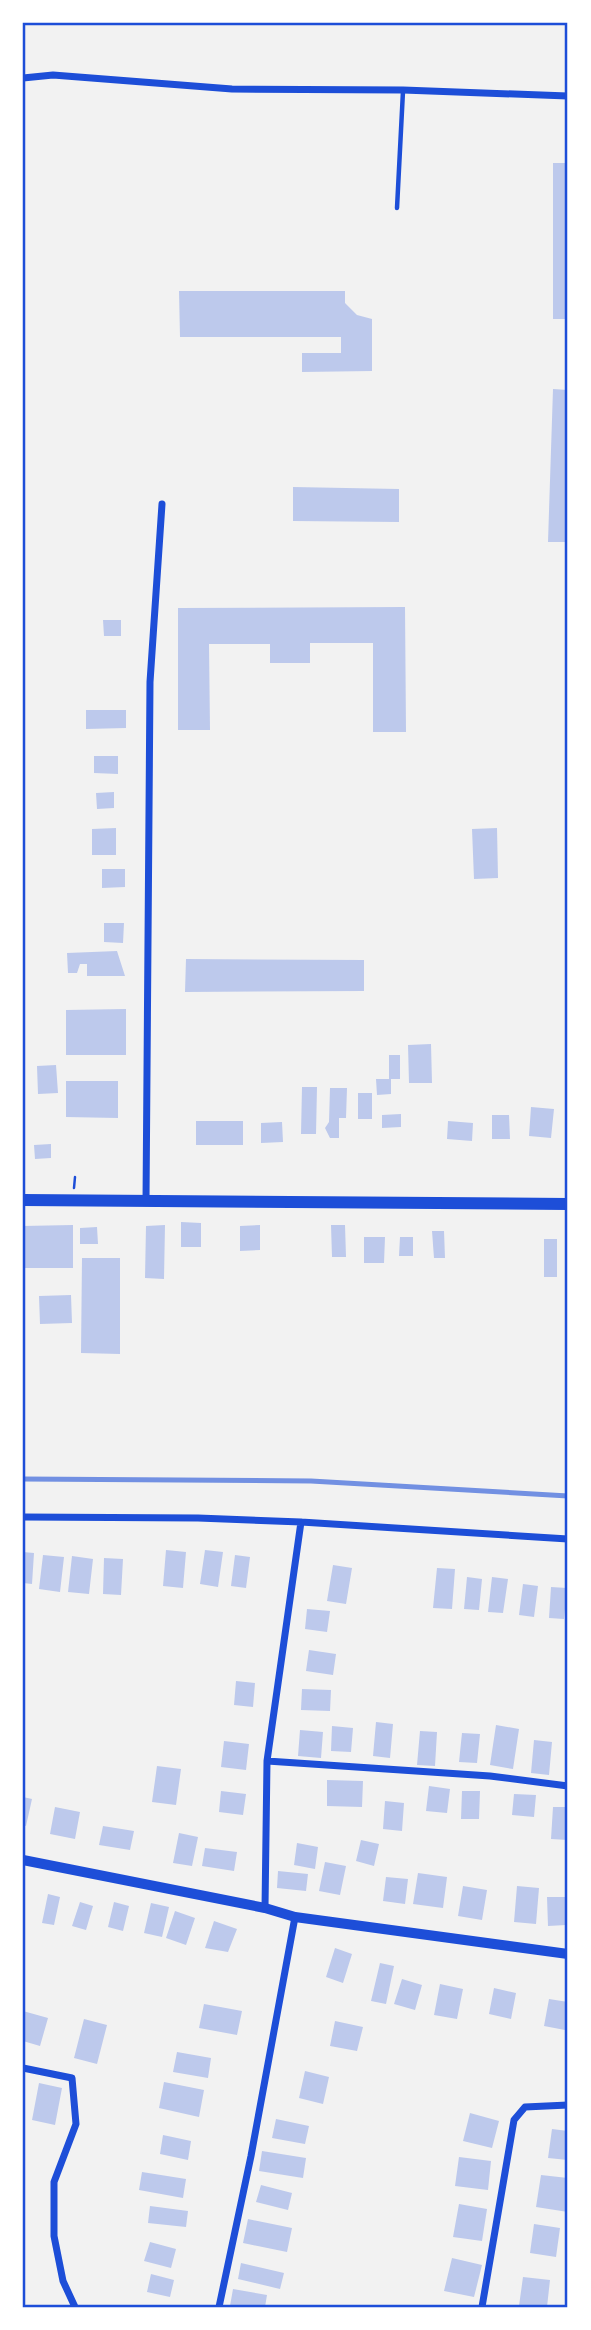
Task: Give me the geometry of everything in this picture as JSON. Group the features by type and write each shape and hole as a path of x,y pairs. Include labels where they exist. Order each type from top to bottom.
{"main road":[{"path":"23,1200 568,1204"}],"street":[{"path":"23,78 53,75 232,89 403,90 568,96"},
{"path":"146,1202 150,682 162,504"},
{"path":"23,1517 198,1518 301,1522 568,1539"},
{"path":"265,1908 267,1761 301,1522"},
{"path":"267,1761 490,1776 568,1786"},
{"path":"23,1860 265,1908 295,1917 568,1954"},
{"path":"219,2307 251,2156 295,1917"},
{"path":"23,2068 72,2078 75,2124 54,2182 54,2236 63,2281 75,2307"},
{"path":"482,2307 514,2120 525,2107 568,2105"}],"lane":[{"path":"397,208 403,90"}],"building":[{"path":"553,163 568,163 568,319 553,319"},
{"path":"179,291 345,291 345,303 357,315 372,319 372,371 302,372 302,353 341,353 341,337 180,337"},
{"path":"553,389 568,390 568,542 548,542"},
{"path":"293,487 399,489 399,522 293,521"},
{"path":"405,607 406,732 373,732 373,643 310,643 310,663 270,663 270,644 209,644 210,730 178,730 178,608"},
{"path":"103,620 121,620 121,636 104,636"},
{"path":"86,710 126,710 126,728 86,729"},
{"path":"94,756 118,756 118,774 94,773"},
{"path":"114,792 114,808 97,809 96,793"},
{"path":"116,828 116,855 92,855 92,829"},
{"path":"497,828 498,878 474,879 472,829"},
{"path":"102,869 125,869 125,887 102,888"},
{"path":"104,923 124,923 123,943 104,942"},
{"path":"117,951 125,976 87,976 87,964 80,964 77,973 68,973 67,953"},
{"path":"186,959 364,960 364,991 185,992"},
{"path":"126,1009 126,1055 66,1055 66,1010"},
{"path":"431,1044 432,1083 409,1083 408,1045"},
{"path":"389,1055 400,1055 400,1079 391,1079 391,1094 377,1095 376,1079 389,1079"},
{"path":"56,1065 58,1093 38,1094 37,1066"},
{"path":"66,1081 118,1081 118,1118 66,1117"},
{"path":"302,1087 317,1087 316,1134 301,1134"},
{"path":"330,1088 347,1088 346,1118 339,1118 339,1138 330,1138 325,1128 329,1122"},
{"path":"358,1093 372,1093 372,1119 358,1119"},
{"path":"531,1107 554,1109 551,1138 529,1136"},
{"path":"401,1114 401,1127 382,1128 382,1115"},
{"path":"492,1115 509,1115 510,1139 492,1139"},
{"path":"196,1121 243,1121 243,1145 196,1145"},
{"path":"448,1121 473,1123 472,1141 447,1139"},
{"path":"282,1122 283,1142 261,1143 261,1123"},
{"path":"51,1144 51,1158 35,1159 34,1145"},
{"path":"181,1222 201,1223 201,1247 181,1247"},
{"path":"73,1225 73,1268 23,1268 23,1226"},
{"path":"165,1225 164,1279 145,1278 146,1226"},
{"path":"260,1225 260,1250 240,1251 240,1226"},
{"path":"331,1225 345,1225 346,1257 332,1257"},
{"path":"97,1227 98,1244 80,1244 80,1228"},
{"path":"432,1231 444,1231 445,1258 434,1258"},
{"path":"364,1237 385,1237 384,1263 364,1263"},
{"path":"400,1237 413,1237 413,1256 399,1256"},
{"path":"544,1239 557,1239 557,1277 544,1277"},
{"path":"82,1258 120,1258 120,1354 81,1353"},
{"path":"71,1295 72,1323 40,1324 39,1296"},
{"path":"166,1550 186,1552 183,1588 163,1586"},
{"path":"205,1550 223,1552 218,1587 200,1584"},
{"path":"23,1552 34,1553 32,1584 23,1583"},
{"path":"43,1555 64,1557 60,1592 39,1589"},
{"path":"235,1555 250,1557 246,1588 231,1586"},
{"path":"72,1556 93,1559 89,1594 68,1592"},
{"path":"104,1558 123,1559 121,1595 103,1594"},
{"path":"333,1565 352,1568 346,1604 327,1601"},
{"path":"437,1568 455,1569 452,1609 433,1608"},
{"path":"467,1577 482,1579 479,1610 464,1609"},
{"path":"492,1577 508,1579 503,1613 488,1612"},
{"path":"523,1584 538,1586 534,1617 519,1615"},
{"path":"551,1587 567,1588 564,1619 549,1618"},
{"path":"307,1609 330,1611 327,1632 305,1629"},
{"path":"309,1650 336,1654 333,1675 306,1671"},
{"path":"236,1681 255,1683 253,1707 234,1705"},
{"path":"302,1689 331,1690 330,1711 301,1710"},
{"path":"376,1722 393,1724 390,1758 373,1756"},
{"path":"496,1725 519,1729 513,1769 490,1765"},
{"path":"332,1726 353,1728 351,1752 331,1751"},
{"path":"300,1730 323,1732 321,1758 298,1756"},
{"path":"420,1731 437,1732 435,1766 417,1765"},
{"path":"462,1733 480,1734 477,1763 459,1762"},
{"path":"534,1740 552,1742 549,1775 531,1773"},
{"path":"224,1741 249,1744 246,1770 221,1767"},
{"path":"157,1766 181,1769 176,1805 152,1802"},
{"path":"327,1780 363,1781 362,1807 327,1806"},
{"path":"429,1786 450,1789 447,1813 426,1811"},
{"path":"221,1791 246,1794 243,1815 219,1812"},
{"path":"462,1791 480,1791 479,1819 461,1819"},
{"path":"514,1794 536,1795 534,1817 512,1815"},
{"path":"23,1797 32,1799 26,1826 23,1825"},
{"path":"385,1801 404,1803 402,1831 383,1829"},
{"path":"55,1807 80,1812 75,1839 50,1834"},
{"path":"553,1807 568,1807 568,1840 551,1839"},
{"path":"103,1826 134,1831 130,1850 99,1845"},
{"path":"179,1833 198,1837 192,1866 173,1863"},
{"path":"361,1840 379,1844 374,1866 356,1861"},
{"path":"297,1843 318,1847 315,1869 294,1865"},
{"path":"205,1848 237,1852 234,1871 202,1866"},
{"path":"325,1862 346,1866 340,1895 319,1891"},
{"path":"278,1871 308,1874 306,1891 277,1888"},
{"path":"418,1873 447,1877 443,1908 413,1904"},
{"path":"386,1877 408,1879 405,1904 383,1901"},
{"path":"463,1886 487,1890 482,1920 458,1916"},
{"path":"517,1886 539,1888 536,1924 514,1922"},
{"path":"48,1894 60,1897 54,1925 42,1923"},
{"path":"547,1897 565,1897 566,1925 548,1926"},
{"path":"80,1902 93,1906 86,1930 72,1926"},
{"path":"114,1902 129,1906 123,1931 108,1927"},
{"path":"151,1903 169,1907 162,1937 144,1933"},
{"path":"175,1911 195,1918 186,1945 166,1938"},
{"path":"214,1921 237,1929 228,1952 205,1948"},
{"path":"335,1948 352,1954 343,1983 326,1977"},
{"path":"380,1963 394,1966 386,2004 371,2001"},
{"path":"402,1979 422,1985 415,2010 394,2004"},
{"path":"440,1984 463,1989 457,2019 434,2015"},
{"path":"494,1988 516,1993 511,2019 489,2014"},
{"path":"549,1999 568,2002 565,2030 544,2026"},
{"path":"204,2004 242,2011 237,2035 199,2028"},
{"path":"23,2011 48,2018 40,2046 23,2041"},
{"path":"84,2019 107,2025 97,2064 74,2058"},
{"path":"335,2021 363,2027 357,2051 330,2046"},
{"path":"177,2052 211,2058 208,2078 173,2072"},
{"path":"305,2071 329,2077 323,2104 299,2098"},
{"path":"164,2082 204,2090 199,2117 159,2108"},
{"path":"39,2083 62,2088 55,2125 32,2120"},
{"path":"470,2113 499,2121 492,2148 463,2141"},
{"path":"276,2119 309,2126 305,2144 272,2138"},
{"path":"552,2129 568,2131 568,2160 548,2158"},
{"path":"163,2135 191,2141 188,2160 160,2154"},
{"path":"262,2151 306,2158 303,2178 259,2171"},
{"path":"459,2157 491,2161 488,2190 455,2186"},
{"path":"142,2172 186,2179 183,2198 139,2190"},
{"path":"541,2175 568,2178 568,2212 536,2207"},
{"path":"261,2185 292,2193 288,2210 256,2202"},
{"path":"459,2204 487,2209 482,2241 453,2237"},
{"path":"150,2206 188,2211 186,2227 148,2223"},
{"path":"248,2219 292,2228 287,2252 243,2243"},
{"path":"534,2224 560,2228 556,2257 530,2253"},
{"path":"150,2242 176,2249 171,2268 144,2261"},
{"path":"452,2258 482,2265 474,2297 444,2291"},
{"path":"241,2263 284,2273 280,2289 238,2279"},
{"path":"151,2274 174,2280 170,2297 147,2292"},
{"path":"523,2277 550,2280 547,2307 519,2306"},
{"path":"233,2289 267,2295 265,2307 230,2306"}],"railway":[{"path":"23,1479 311,1481 568,1496"}]}
